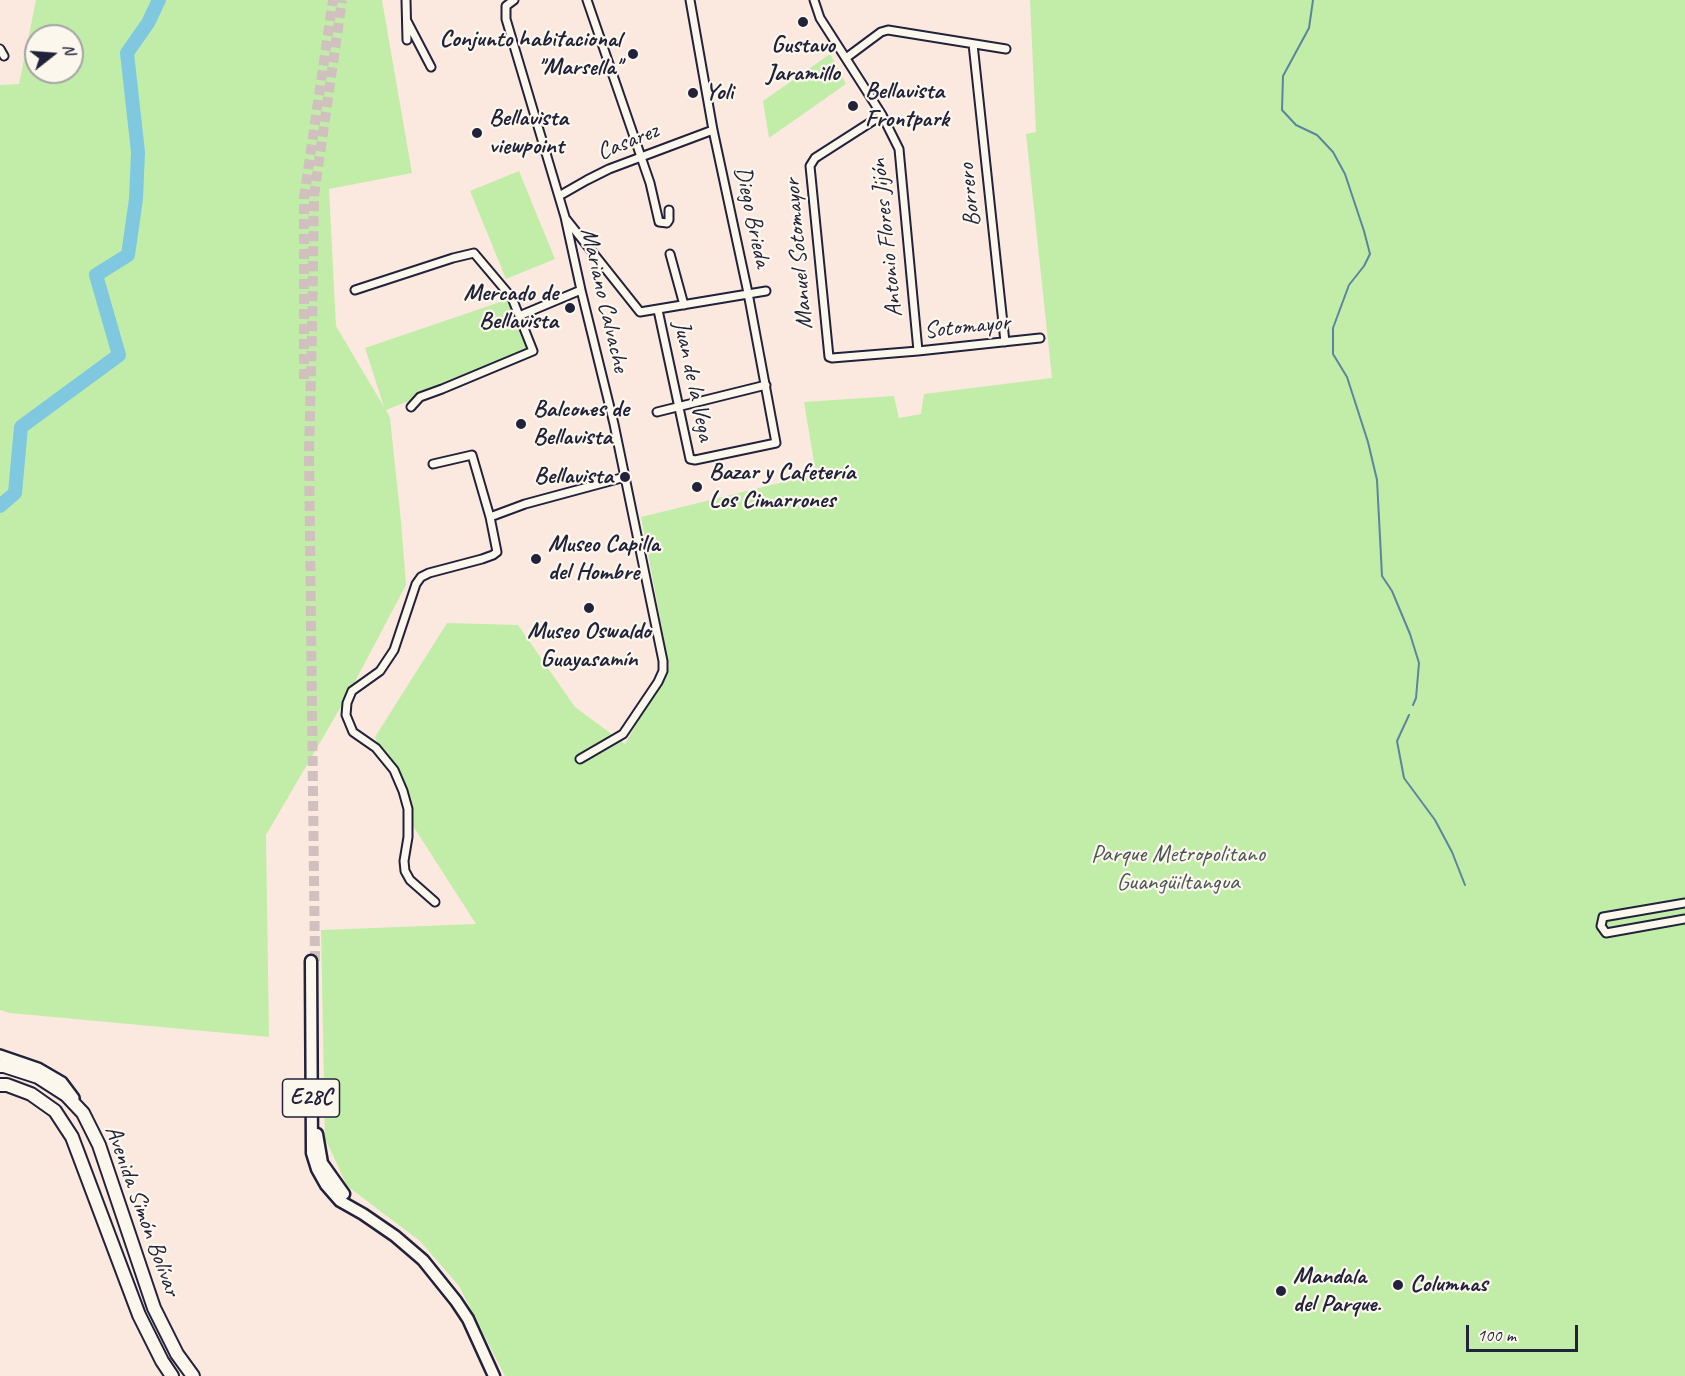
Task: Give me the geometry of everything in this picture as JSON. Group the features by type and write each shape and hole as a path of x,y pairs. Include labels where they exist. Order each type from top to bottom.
{"highway":[{"name":"Avenida Simón Bolívar","path":"0,1066 38,1077 66,1095 83,1113 99,1145 154,1308 177,1354 193,1376"},
{"name":"Avenida Simón Bolívar","path":"0,1085 7,1085 31,1094 55,1111 72,1137 139,1315 172,1376"}],"main road":[{"name":"E28C","path":"313,961 317,1134 322,1163 339,1189 363,1214 395,1236 423,1260 443,1284 468,1319 494,1376"}],"street":[{"path":"406,0 407,40"},
{"name":"Mariano Calvache","path":"514,0 506,6 506,19 565,217 625,477 663,662 663,671 658,682 623,734 580,759"},
{"path":"587,0 650,183 659,222 664,223 669,220 669,210"},
{"name":"Diego Brieda","path":"690,0 713,130 748,293 776,442 692,459"},
{"name":"Antonio Flores Jijón","path":"814,0 820,18 882,115 898,146 918,351"},
{"path":"407,21 432,67"},
{"path":"846,58 881,32 888,30 1006,49"},
{"name":"Borrero","path":"974,44 1005,342"},
{"path":"0,49 4,56"},
{"name":"Manuel Sotomayor","path":"828,356 810,166 815,158 882,115"},
{"name":"Casarez","path":"559,196 609,169 713,130"},
{"path":"565,217 639,311 658,310 766,291"},
{"path":"355,290 453,258 475,254 512,298 533,351 420,397 411,407"},
{"path":"670,254 684,305"},
{"path":"519,316 580,290"},
{"name":"Juan de la Vega","path":"658,310 689,457 692,459"},
{"name":"Sotomayor","path":"828,356 832,358 918,351 1040,338"},
{"path":"657,412 766,385"},
{"path":"434,464 472,455 497,552 482,559 421,577 416,584 394,650 380,671 352,692 347,703 346,715 353,732 376,748 394,770 408,809 405,871 410,880 435,902"},
{"path":"490,518 525,504 625,477"},
{"path":"1685,903 1603,918 1601,926 1606,933 1685,919"},
{"path":"0,1055 38,1068 62,1082 83,1113"}],"green space":[{"path":"36,0 382,0 412,173 329,189 336,326 384,407 365,348 512,298 531,352 386,410 390,418 406,585 349,693 266,835 269,1037 10,1013 0,1010 0,85 19,84 24,59 24,84 84,84 84,24 31,24"},
{"name":"Parque Metropolitano Guangüiltangua","path":"1030,0 1685,0 1685,1376 505,1376 459,1286 420,1241 347,1186 325,1138 321,930 476,924 413,826 375,737 447,623 518,625 575,707 625,744 669,666 641,517 816,474 804,402 894,396 899,418 921,414 924,394 1052,378 1026,134 1036,132"},
{"path":"830,54 846,84 769,138 763,101"},
{"path":"519,171 555,259 506,279 470,191"}],"waterway":[{"path":"0,506 15,493 21,427 119,355 96,275 128,255 136,199 138,152 127,53 148,23 159,0"},
{"path":"1313,0 1309,28 1283,76 1282,110 1296,125 1317,135 1333,152 1345,174 1370,254 1349,285 1333,328 1333,354 1347,377 1368,442 1377,480 1382,576 1392,591 1419,663 1416,698 1413,705"},
{"path":"1409,715 1397,741 1404,778 1435,820 1452,852 1465,885"}],"tunnel":[{"path":"304,379 304,198 333,0"},
{"path":"315,961 309,452 314,196 342,0"}],"place":[{"name":"Gustavo Jaramillo","path":"803,22"},
{"name":"Conjunto habitacional \"Marsella\"","path":"633,54"},
{"name":"Yoli","path":"693,93"},
{"name":"Bellavista Frontpark","path":"853,106"},
{"name":"Bellavista viewpoint","path":"477,133"},
{"name":"Mercado de Bellavista","path":"570,308"},
{"name":"Balcones de Bellavista","path":"521,424"},
{"name":"Bellavista","path":"625,477"},
{"name":"Bazar y Cafetería Los Cimarrones","path":"697,487"},
{"name":"Museo Capilla del Hombre","path":"536,559"},
{"name":"Museo Oswaldo Guayasamín","path":"589,608"},
{"name":"Columnas","path":"1398,1285"},
{"name":"Mandala del Parque.","path":"1281,1291"}]}
